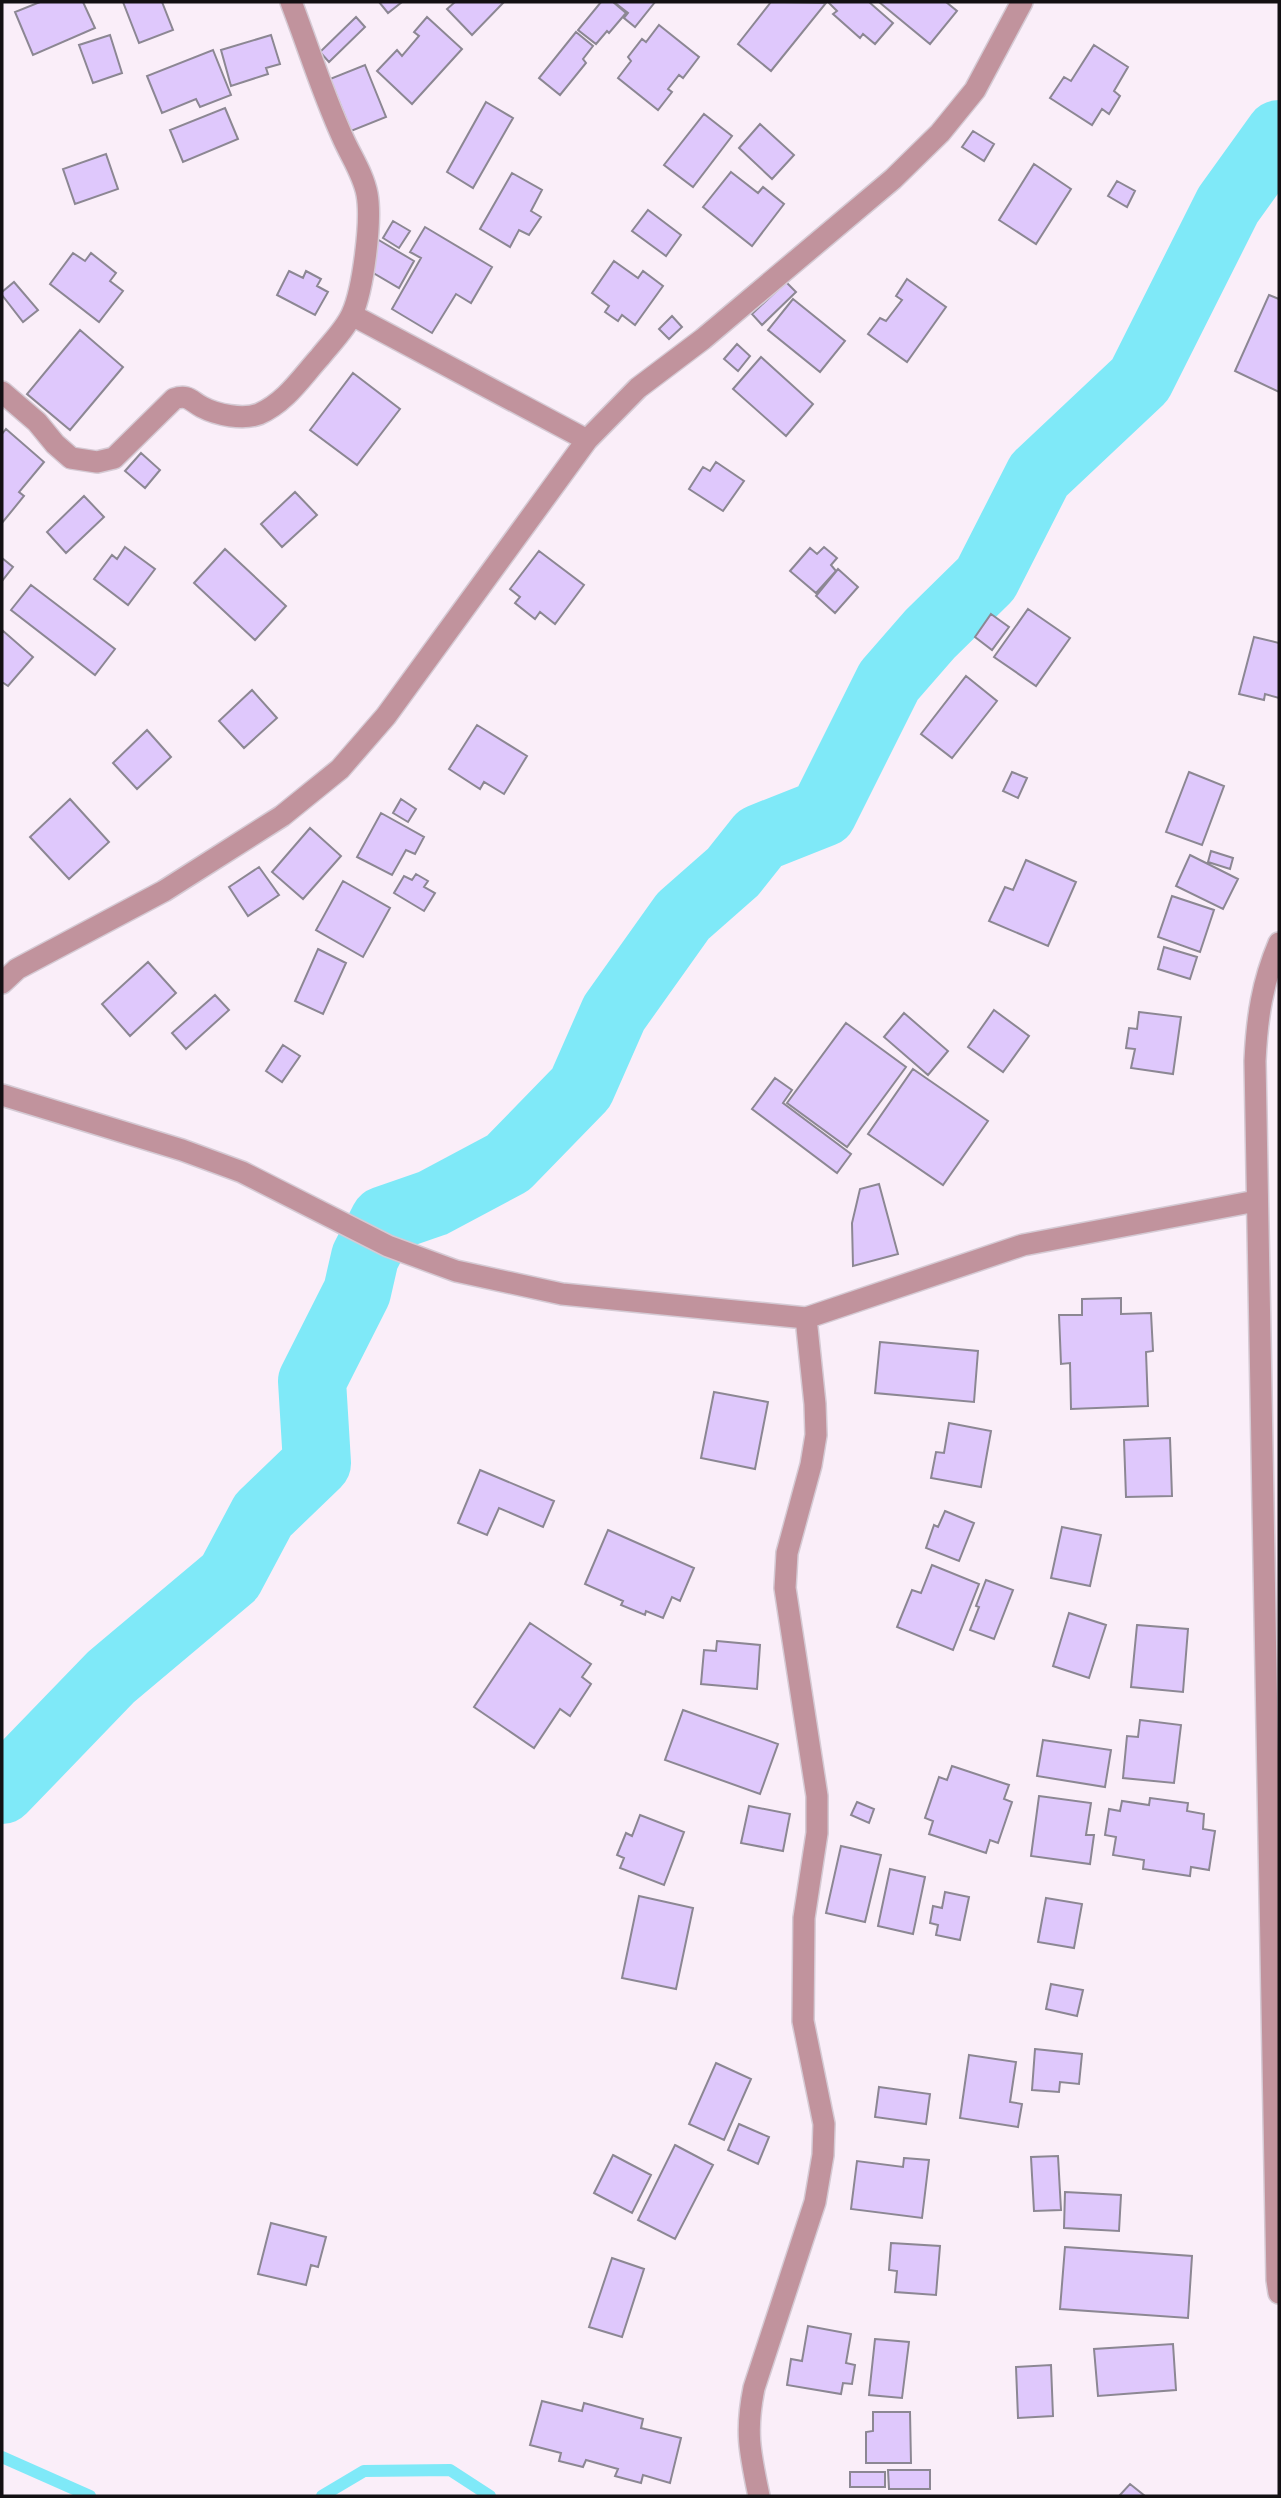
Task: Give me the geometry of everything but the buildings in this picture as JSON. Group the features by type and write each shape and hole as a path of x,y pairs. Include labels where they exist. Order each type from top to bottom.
{"street":[{"path":"2,391 37,422 71,458 97,462 114,458 174,399 190,398 203,408 229,416 256,415 280,403 336,337 352,314 360,285 368,225 367,194 341,135 291,2"},
{"path":"2,984 17,969 164,891 282,816 340,769 386,716 587,440 638,388 703,339 893,179 940,133 975,90 1022,2"},
{"path":"352,314 587,440"},
{"path":"1279,943 1267,971 1258,1016 1255,1061 1276,2252 1279,2293"},
{"path":"2,1095 182,1150 242,1172 388,1246 456,1271 562,1294 806,1318 1023,1245 1256,1201"},
{"path":"759,2496 749,2446 748,2418 754,2388 815,2202 823,2155 824,2124 803,2021 804,1918 817,1833 817,1796 785,1588 787,1553 811,1465 816,1435 806,1318"}],"waterway":[{"path":"2,1790 111,1677 230,1577 263,1515 317,1463 312,1381 357,1292 365,1257 384,1220 433,1203 508,1163 581,1088 614,1013 683,916 733,872 760,838 823,813 889,681 930,634 986,579 1039,475 1140,380 1228,205 1279,134"},
{"path":"2,2457 90,2496"},
{"path":"322,2496 364,2471 450,2470 490,2496"}]}
